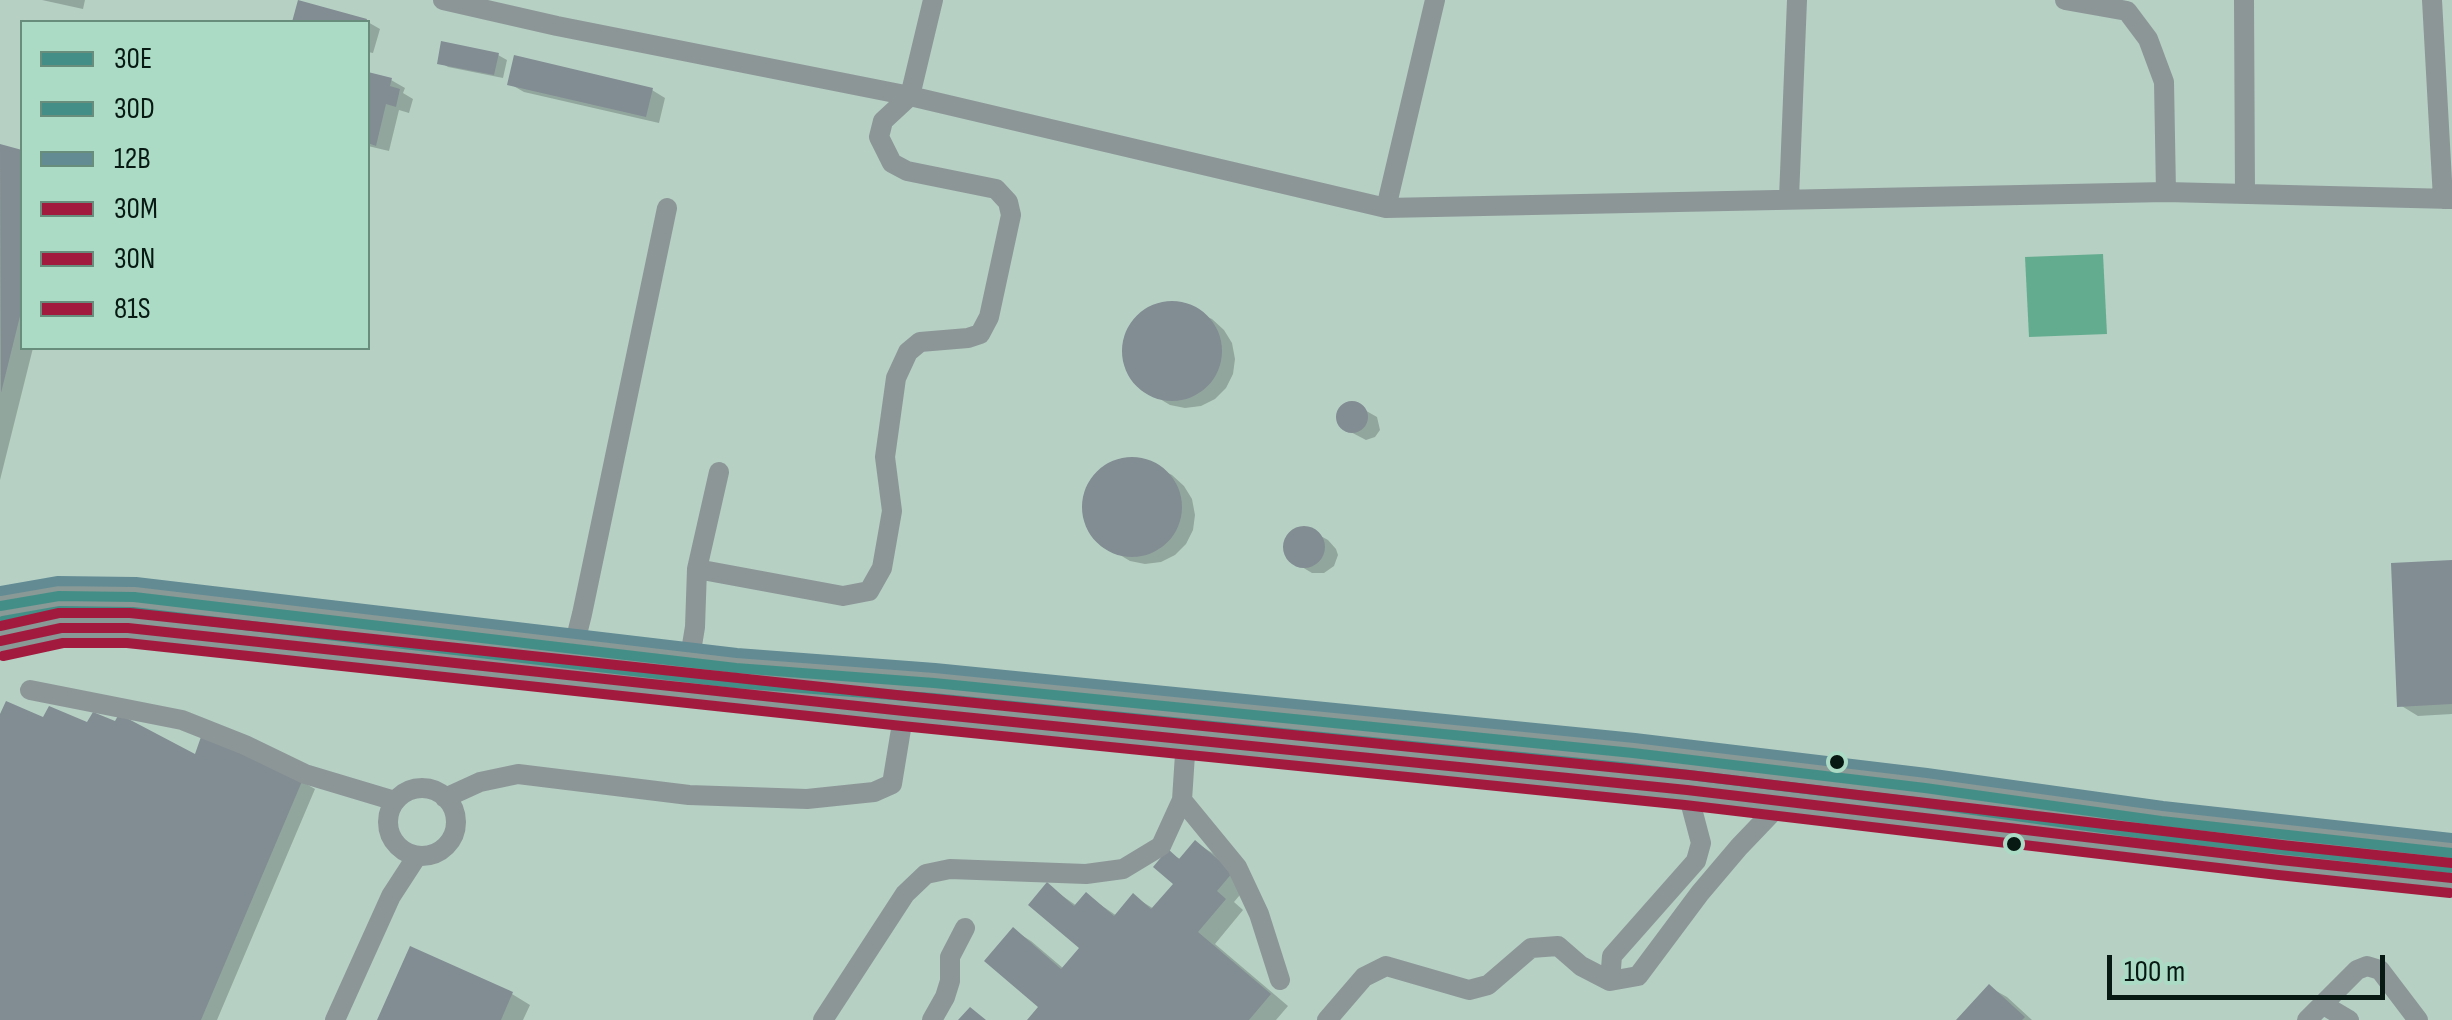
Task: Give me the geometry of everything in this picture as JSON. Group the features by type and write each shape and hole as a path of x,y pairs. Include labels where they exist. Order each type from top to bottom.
{"main road":[{"path":"0,606 59,596 109,595 689,663 919,682 1634,754 2452,853"},
{"path":"0,642 60,628 106,626 1686,790 2452,878"}],"lane":[{"path":"443,0 910,96 1386,208 2166,192 2447,199 2442,41 2432,0"},
{"path":"696,569 842,596 869,590 882,568 892,510 885,456 896,378 908,352 920,342 980,334 988,317 1011,215 1008,202 996,189 907,171 892,163 879,137 883,121 910,96 933,0"},
{"path":"1386,208 1435,0"},
{"path":"1788,198 1797,0"},
{"path":"2065,0 2127,11 2148,40 2164,82 2166,192"},
{"path":"2244,0 2245,194"},
{"path":"573,650 667,208"},
{"path":"689,663 695,627 696,569 719,472"},
{"path":"30,690 182,720 304,774 395,801"},
{"path":"445,798 480,782 518,774 689,795 807,799 874,792 892,784 904,711"},
{"path":"823,1020 904,894 926,874 950,869 1086,874 1123,869 1160,846 1182,800 1186,739"},
{"path":"419,788 433,790 445,798 454,810 456,824 444,848 431,855 417,856 393,841 388,814 395,801 419,788"},
{"path":"1610,980 1612,956 1696,861 1702,843 1686,790"},
{"path":"1182,800 1237,867 1259,914 1280,980"},
{"path":"1327,1020 1364,977 1386,966 1469,990 1488,985 1532,948 1558,946 1581,966 1610,980 1638,976 1700,893 1784,801"},
{"path":"335,1020 392,896 417,856"},
{"path":"1678,883 1700,893"},
{"path":"932,1020 945,998 950,957 965,928"},
{"path":"2307,1020 2357,970 2367,966 2380,970 2418,1020"},
{"path":"2322,1004 2349,1020"}],"shaded area":[{"path":"2103,254 2107,334 2029,337 2025,257"}],"building":[{"path":"298,0 367,19 367,20 293,20"},
{"path":"441,41 499,53 494,75 437,64"},
{"path":"514,55 653,88 646,117 507,85"},
{"path":"370,72 392,78 390,86 400,89 396,107 386,104 376,146 370,144"},
{"path":"0,144 20,149 20,316 1,393"},
{"path":"1172,301 1191,305 1207,316 1218,332 1222,351 1218,370 1207,386 1191,397 1172,401 1153,397 1137,386 1126,370 1122,351 1126,332 1137,316 1153,305"},
{"path":"1352,401 1363,406 1368,417 1363,428 1352,433 1341,428 1336,417 1341,406"},
{"path":"1132,457 1151,461 1167,472 1178,488 1182,507 1178,526 1167,542 1151,553 1132,557 1113,553 1097,542 1086,526 1082,507 1086,488 1097,472 1113,461"},
{"path":"1304,526 1319,532 1325,547 1319,562 1304,568 1289,562 1283,547 1289,532"},
{"path":"2452,560 2452,704 2397,707 2391,563"},
{"path":"6,701 43,717 49,706 87,722 93,712 115,721 119,714 195,754 202,734 303,779 201,1020 0,1020 0,714"},
{"path":"1195,840 1233,872 1217,891 1226,899 1198,932 1271,994 1249,1020 1027,1020 1038,1007 984,961 1013,927 1061,969 1079,948 1028,905 1047,882 1074,906 1086,892 1114,916 1133,893 1151,909 1173,884 1153,867 1168,849 1179,859"},
{"path":"410,946 513,992 501,1020 377,1020"},
{"path":"1989,984 2025,1017 1956,1020"},
{"path":"970,1007 986,1020 958,1020"}],"transit line":[{"name":"12B","path":"0,591 58,581 136,582 737,653 935,668 1635,738 2163,806 2452,838"},
{"name":"30E","path":"0,606 59,596 134,597 736,668 934,683 1633,753 2161,821 2452,853"},
{"name":"30D","path":"3,621 60,611 133,612 734,683 933,698 1631,768 2159,836 2450,868"},
{"name":"81S","path":"0,626 59,613 130,613 1689,775 2452,863"},
{"name":"30M","path":"0,641 61,628 128,628 1687,790 2452,878"},
{"name":"30N","path":"3,656 63,643 127,643 1685,805 2450,893"}]}
